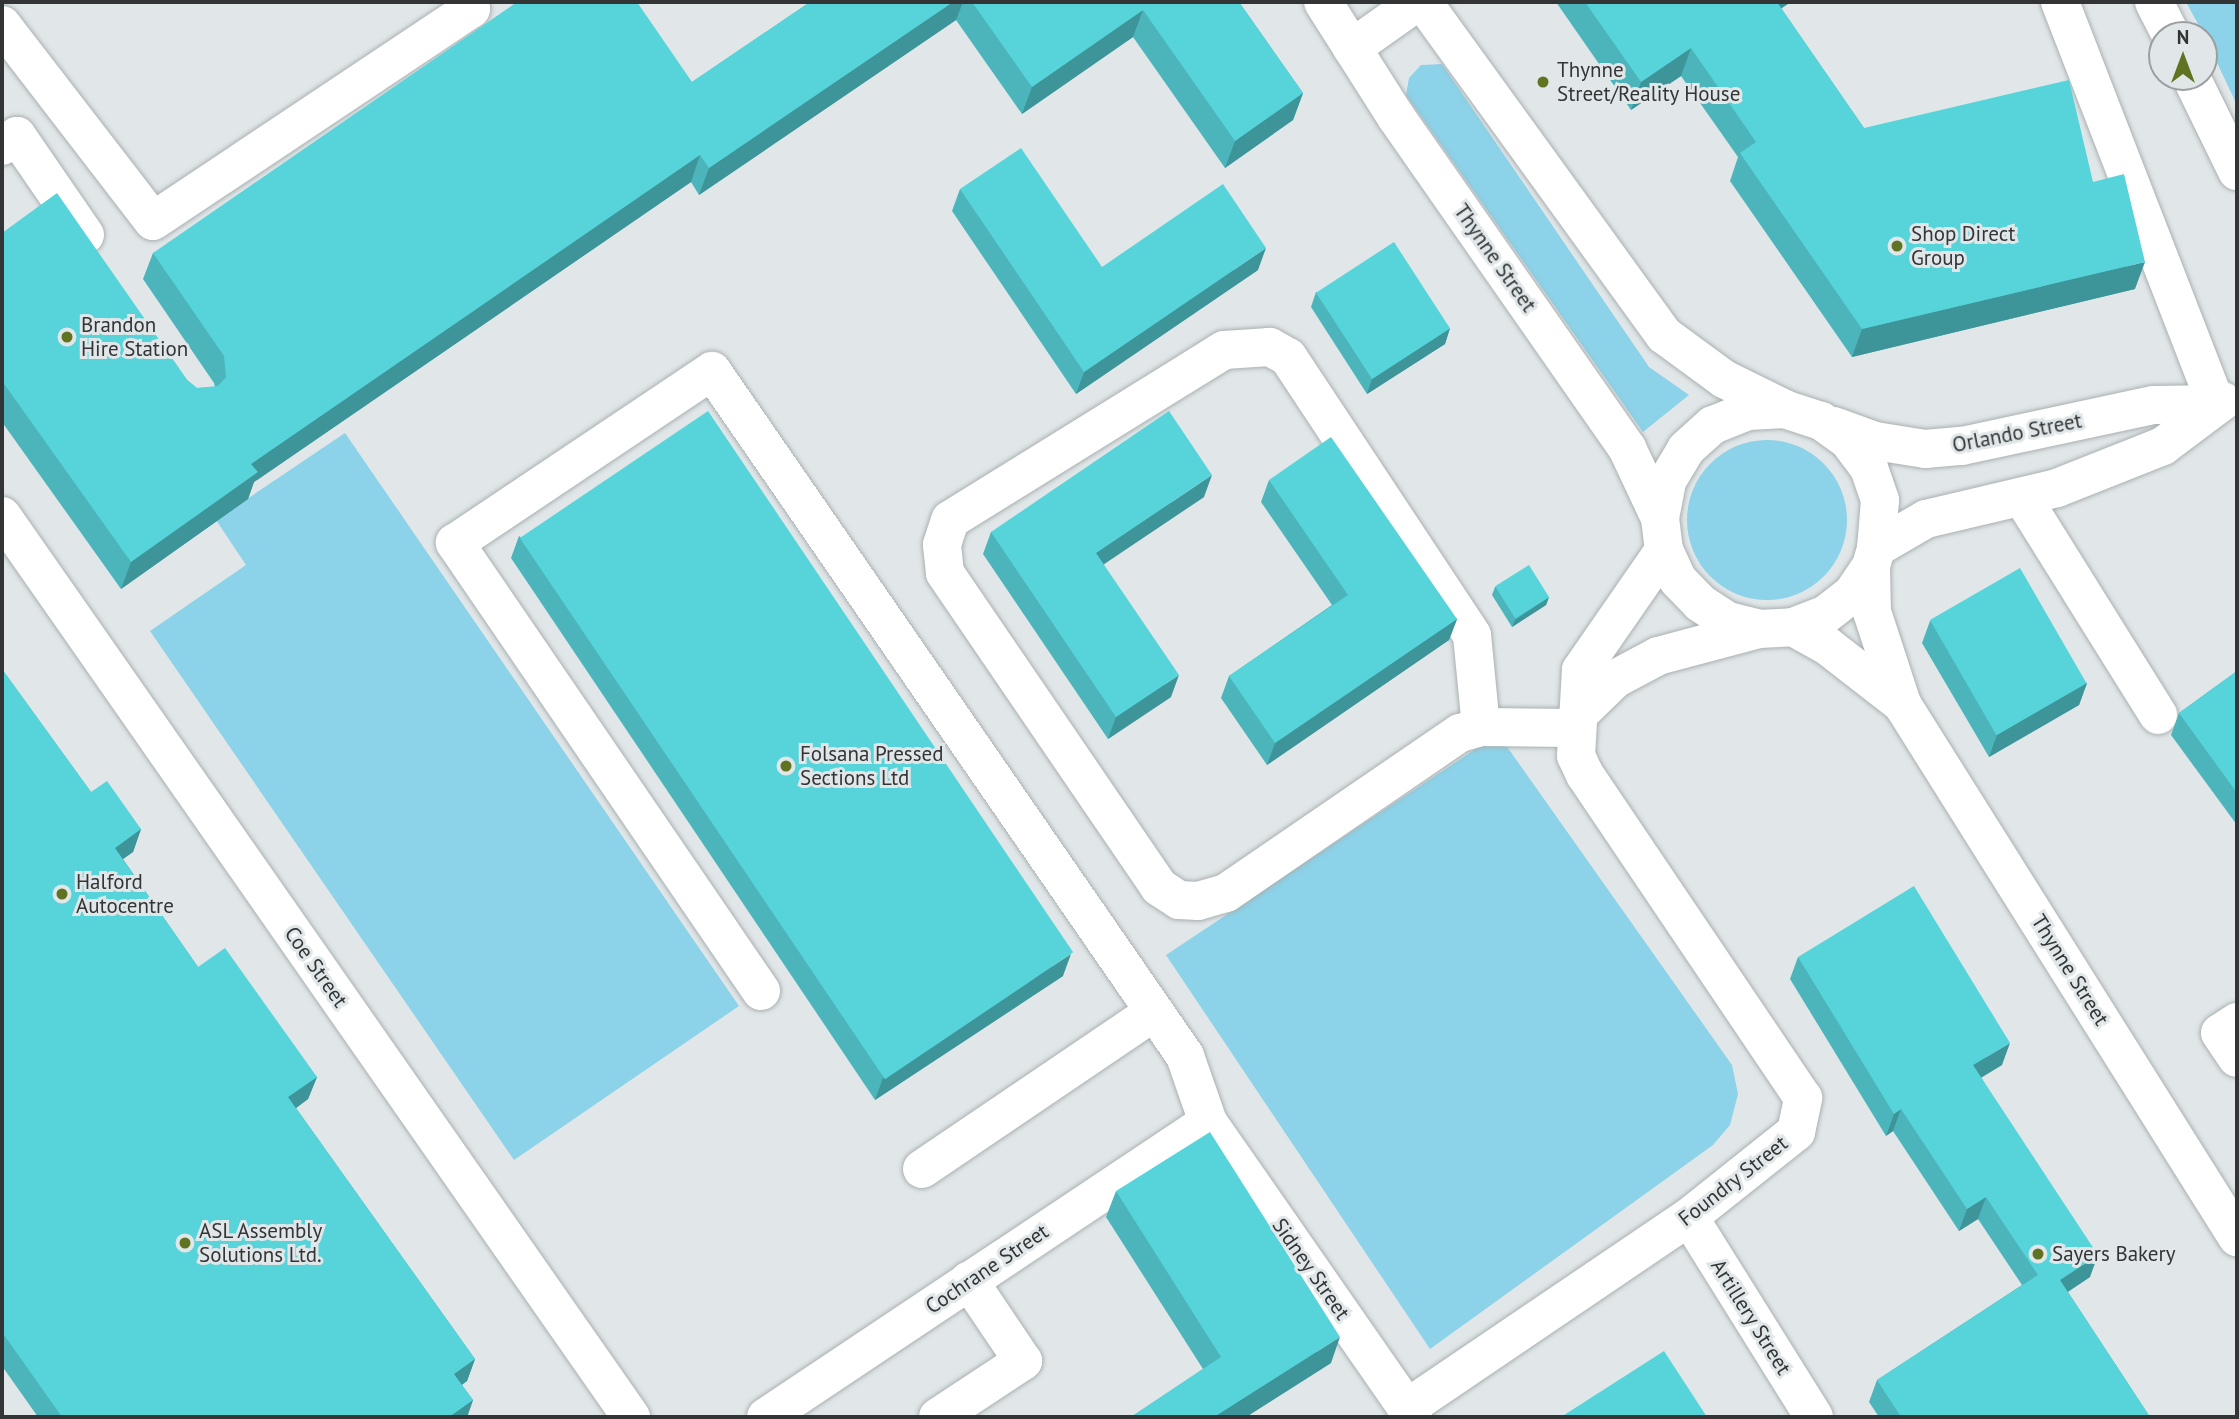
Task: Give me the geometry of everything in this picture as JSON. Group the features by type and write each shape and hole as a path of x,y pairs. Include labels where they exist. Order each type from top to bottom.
{"street":[{"path":"2,26 153,221 471,9 466,2"},
{"name":"Thynne Street","path":"1323,2 1627,448 1678,580 1700,604 1728,621 1776,628 1826,645 1902,704"},
{"path":"1352,48 1417,2"},
{"name":"Thynne Street","path":"1423,2 1664,335 1724,379 1785,409 1821,421 1849,441 1869,468 1880,500 1872,612 1902,704 2237,1237"},
{"path":"1874,557 1926,519 2057,488 2163,446 2226,399 2060,2"},
{"path":"2154,2 2164,21"},
{"path":"2198,91 2237,170"},
{"path":"2,146 17,136 102,260"},
{"path":"1481,727 1472,635 1288,357 1270,347 1224,350 950,520 942,545 945,573 1159,887 1179,900 1198,901 1226,893 1460,733 1481,727 1576,722 1615,679 1658,656 1776,628"},
{"name":"Sidney Street","path":"761,991 455,543 712,371 1185,1056 1208,1122 1410,1413"},
{"name":"Orlando Street","path":"1821,421 1875,442 1925,449 1962,446 2154,405 2226,399"},
{"name":"Thynne Street","path":"1662,534 1667,481 1686,449 1713,425 1737,416 1785,409"},
{"path":"2022,497 2158,715"},
{"name":"Coe Street","path":"2,516 631,1417"},
{"name":"Foundry Street","path":"1410,1413 1689,1217 1796,1132 1803,1098 1585,775 1576,757 1581,670 1662,534"},
{"name":"Thynne Street","path":"1776,628 1825,615 1852,594 1874,557"},
{"path":"922,1169 1154,1012"},
{"path":"2237,1022 2220,1033 2237,1058"},
{"name":"Cochrane Street","path":"766,1417 1208,1122"},
{"name":"Artillery Street","path":"1689,1217 1814,1417"},
{"path":"938,1417 1023,1361 969,1281"}],"shaded area":[{"path":"2186,2 2237,2 2237,105 2218,65 2218,21 2196,21"},
{"path":"1442,64 1649,367 1689,395 1643,432 1406,95 1409,78 1421,65"},
{"path":"345,433 739,1006 514,1160 150,631 246,565 216,520"},
{"path":"1767,440 1798,446 1824,463 1841,489 1847,520 1841,551 1824,577 1798,594 1767,600 1736,594 1710,577 1693,551 1687,520 1693,489 1710,463 1736,446"},
{"path":"1498,734 1732,1065 1738,1094 1730,1125 1713,1145 1430,1349 1166,955"}],"building":[{"path":"517,2 637,2 692,82 810,2 953,2 709,168 700,155 251,464 258,472 131,562 2,381 2,233 57,193 188,381 197,388 218,386 226,377 224,356 153,253"},
{"path":"972,2 1239,2 1303,93 1235,141 1143,10 1032,87"},
{"path":"1585,2 1777,2 1864,128 2069,80 2093,182 2124,174 2145,262 1862,329 1740,153 1756,142 1691,48 1641,82"},
{"path":"1021,148 1102,267 1223,184 1266,248 1084,372 960,189"},
{"path":"1394,242 1450,328 1372,379 1316,293"},
{"name":"Folsana Pressed Sections Ltd","path":"708,411 1073,952 885,1079 520,538"},
{"path":"1169,411 1212,475 1096,553 1179,675 1116,717 991,532"},
{"path":"1331,437 1457,619 1275,743 1229,676 1348,595 1269,480"},
{"path":"1529,565 1549,597 1515,618 1495,586"},
{"path":"2020,568 2086,683 1996,735 1930,620"},
{"name":"ASL Assembly Solutions Ltd.","path":"2,669 91,792 107,781 141,829 115,848 198,967 225,948 317,1077 288,1097 475,1359 454,1374 473,1400 449,1417 62,1417 2,1332"},
{"path":"2237,671 2237,793 2179,713"},
{"path":"1914,886 2010,1043 1973,1065 2098,1255 2060,1280 2150,1417 1901,1417 1877,1380 2038,1275 1986,1197 1967,1209 1901,1109 1894,1114 1798,957"},
{"path":"1210,1132 1340,1337 1214,1417 1131,1417 1221,1357 1116,1191"},
{"path":"1664,1351 1707,1417 1561,1417"}],"place":[{"name":"Thynne Street/Reality House","path":"1543,82"},
{"name":"Shop Direct Group","path":"1897,246"},
{"name":"Brandon Hire Station","path":"67,337"},
{"name":"Folsana Pressed Sections Ltd","path":"786,766"},
{"name":"Halford Autocentre","path":"62,894"},
{"name":"ASL Assembly Solutions Ltd.","path":"185,1243"},
{"name":"Sayers Bakery","path":"2038,1254"}]}
